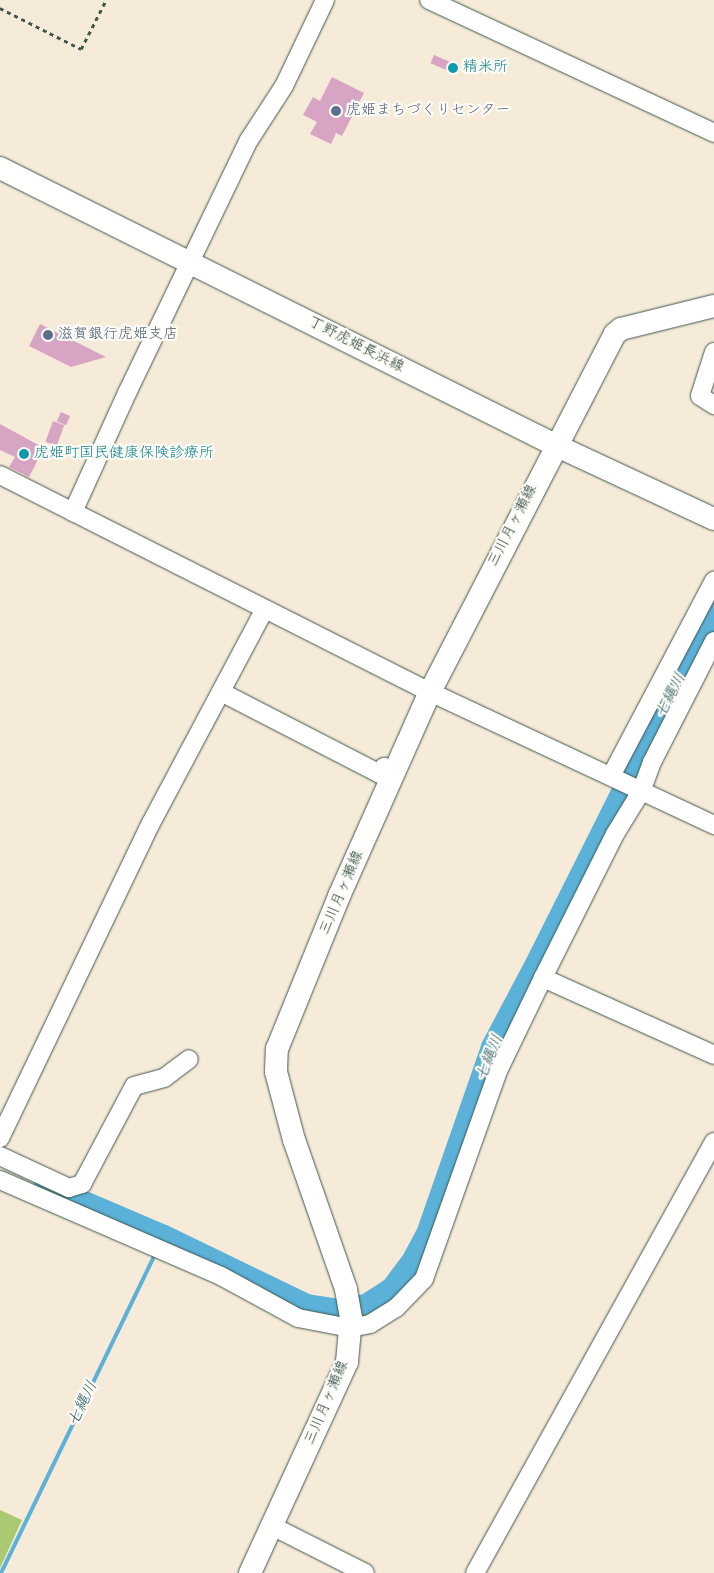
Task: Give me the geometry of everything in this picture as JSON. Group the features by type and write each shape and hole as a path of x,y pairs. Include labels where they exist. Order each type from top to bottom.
{"main road":[{"name":"丁野虎姫長浜線","path":"0,168 555,445 714,519"},
{"name":"三川月ヶ瀬線","path":"250,1573 347,1362 350,1316 294,1140 276,1072 277,1049 394,772 430,692 555,445 615,334 621,329 714,306"}],"street":[{"path":"73,512 249,140 284,86 325,0"},
{"path":"429,0 714,133"},
{"path":"714,352 700,396 714,405"},
{"path":"0,475 430,692 714,825"},
{"path":"611,776 714,581"},
{"path":"0,1138 79,967 265,609"},
{"path":"0,1180 221,1276 298,1318 350,1316 370,1324 396,1308 424,1279 498,1071 542,978 615,834 642,790 652,762 714,641"},
{"path":"221,692 380,774 384,767 394,772"},
{"path":"542,978 714,1055"},
{"path":"0,1156 69,1188 82,1184 134,1086 164,1078 189,1059"},
{"path":"475,1573 714,1142"},
{"path":"272,1526 365,1573"}],"path":[{"path":"0,8 81,49 106,0"}],"green space":[{"path":"0,1510 22,1520 0,1568"}],"building":[{"path":"434,55 460,66 456,74 430,63"},
{"path":"332,77 364,93 342,136 336,133 331,144 310,134 317,122 303,115 313,97 320,101"},
{"name":"滋賀銀行虎姫支店","path":"40,324 106,357 71,367 29,346"},
{"path":"61,412 70,416 66,425 57,421"},
{"path":"53,421 64,425 57,446 45,442"},
{"name":"虎姫町国民健康保険診療所","path":"0,424 44,448 29,477 9,467 15,457 0,450"}],"waterway":[{"name":"七縄川","path":"45,1185 164,1236 307,1305 337,1310 366,1305 392,1288 413,1260 427,1234 492,1047 538,960 714,609"},
{"name":"七縄川","path":"160,1244 164,1236"},
{"name":"七縄川","path":"1,1573 156,1253"}],"place":[{"name":"精米所","path":"453,68"},
{"name":"虎姫まちづくりセンター","path":"336,111"},
{"name":"滋賀銀行虎姫支店","path":"48,335"},
{"name":"虎姫町国民健康保険診療所","path":"24,454"}]}
